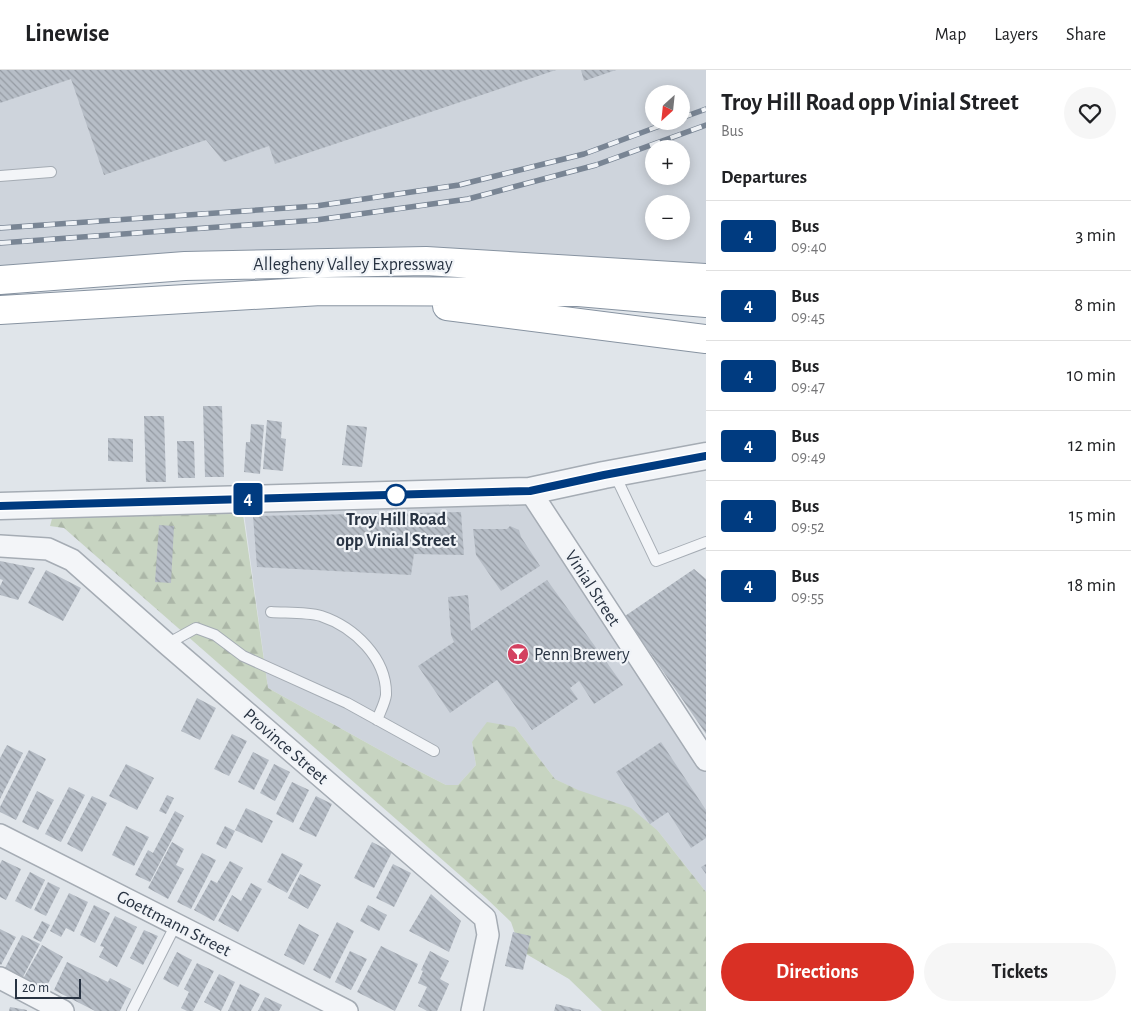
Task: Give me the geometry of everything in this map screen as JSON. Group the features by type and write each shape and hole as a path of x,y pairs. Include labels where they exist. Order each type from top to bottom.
{"highway":[{"name":"Allegheny Valley Expressway","path":"0,280 185,266 426,261 706,278"},
{"path":"547,267 648,262 706,262"},
{"path":"321,291 706,338"},
{"name":"Allegheny Valley Expressway","path":"0,310 321,291 578,292 706,303"}],"street":[{"path":"0,506 530,491 706,456"},
{"name":"Vinial Street","path":"530,491 706,760"},
{"name":"Province Street","path":"0,546 48,549 72,560 485,918 488,935 472,1011"},
{"name":"Goettmann Street","path":"0,834 348,1011"},
{"path":"0,978 63,1011"}],"lane":[{"path":"0,176 51,172"},
{"path":"614,473 656,561 706,542"},
{"path":"271,612 320,616 338,624 368,647 379,662 386,696 376,720"},
{"path":"167,644 196,628 215,635 243,656 348,703 434,751"},
{"path":"132,1011 176,924"}],"shaded area":[{"path":"0,70 706,70 706,278 547,267 0,280"},
{"path":"530,491 706,760 706,892 658,831 555,779 515,727 472,742 476,765 458,785 446,785 268,688 242,499"}],"green space":[{"path":"243,514 268,688 446,785 458,785 476,765 472,742 487,722 515,727 555,779 578,790 631,808 658,831 706,892 706,1011 602,1011 569,979 521,951 511,922 486,898 64,528 50,526 53,515"}],"building":[{"path":"0,70 556,70 275,164 269,146 224,162 206,140 104,175 71,79 0,103"},
{"path":"581,70 616,70 584,81"},
{"path":"203,406 222,406 224,477 205,477"},
{"path":"144,416 164,416 166,482 146,482"},
{"path":"267,420 282,422 281,438 286,439 283,471 263,469"},
{"path":"251,424 264,425 260,474 244,472 246,442 250,442"},
{"path":"347,425 367,427 362,467 342,465"},
{"path":"108,438 133,439 133,462 108,461"},
{"path":"177,441 194,441 195,478 178,478"},
{"path":"461,512 464,555 414,554 411,575 257,567 253,516"},
{"path":"159,525 174,526 171,583 155,582"},
{"path":"510,526 519,530 521,537 540,566 501,591 476,555 473,529 507,529"},
{"path":"0,561 35,568 18,600 0,595 0,586 3,580 0,579"},
{"path":"694,569 706,579 706,734 625,616"},
{"path":"46,570 81,588 63,621 28,603"},
{"name":"Penn Brewery","path":"547,580 623,685 594,704 579,681 570,688 578,699 532,730 497,680 450,713 418,666 454,642 451,635 448,597 468,595 471,631"},
{"path":"197,698 216,708 200,740 181,731"},
{"path":"232,734 247,741 229,776 214,769"},
{"path":"661,742 706,810 706,838 691,848 668,812 650,824 616,772"},
{"path":"7,745 23,753 0,799 0,758"},
{"path":"29,750 46,759 16,820 0,812 0,807"},
{"path":"253,752 269,760 254,790 238,782"},
{"path":"126,764 154,778 137,810 109,796"},
{"path":"274,764 290,772 275,801 260,793"},
{"path":"292,782 309,790 293,823 276,814"},
{"path":"69,787 85,795 61,842 45,834"},
{"path":"37,791 54,800 38,830 22,822"},
{"path":"167,795 174,798 166,814 159,811"},
{"path":"92,796 107,803 82,852 67,844"},
{"path":"316,796 332,804 316,837 299,829"},
{"path":"246,808 273,821 262,843 235,830"},
{"path":"175,811 184,816 150,882 135,875 148,850 153,853"},
{"path":"126,826 149,837 134,866 112,855"},
{"path":"225,826 235,831 226,849 216,844"},
{"path":"172,842 184,849 176,865 184,869 168,899 148,888"},
{"path":"372,842 392,852 374,888 354,878"},
{"path":"202,853 216,860 191,909 177,902"},
{"path":"282,853 303,864 287,893 267,882"},
{"path":"2,860 21,869 6,900 0,897 0,864"},
{"path":"230,861 243,868 214,921 194,910 211,880 217,883"},
{"path":"393,864 411,873 394,907 376,898"},
{"path":"706,864 706,874 701,867"},
{"path":"30,872 45,880 31,909 15,901"},
{"path":"300,874 321,885 308,909 288,898"},
{"path":"48,882 60,888 46,916 34,910"},
{"path":"251,883 262,889 238,932 218,921 232,895 241,901"},
{"path":"69,893 88,902 74,932 66,928 61,937 50,931"},
{"path":"431,894 461,921 449,952 409,931"},
{"path":"94,905 110,913 95,943 80,935"},
{"path":"368,905 387,915 379,931 360,921"},
{"path":"115,916 137,927 117,967 99,957 104,947 100,946"},
{"path":"42,921 50,925 41,942 33,938"},
{"path":"337,922 354,931 330,979 313,970"},
{"path":"299,924 319,935 304,965 284,955"},
{"path":"0,929 16,937 1,965 0,964"},
{"path":"144,930 158,936 143,965 130,958"},
{"path":"513,932 531,936 523,970 505,966"},
{"path":"22,935 40,944 23,977 5,968"},
{"path":"42,945 63,957 45,989 24,977"},
{"path":"381,946 418,964 395,1011 357,992"},
{"path":"350,951 367,959 351,990 335,982"},
{"path":"430,951 449,961 440,979 449,984 437,1011 427,1011 418,1006 427,987 418,983 423,971 421,970"},
{"path":"177,952 192,960 178,987 163,979"},
{"path":"67,962 108,982 110,978 131,989 120,1011 95,1011 54,990"},
{"path":"197,963 214,971 193,1011 187,1011 181,1008 189,992 184,989"},
{"path":"219,974 235,982 221,1011 204,1002"},
{"path":"240,984 260,994 251,1011 228,1011"},
{"path":"265,997 282,1005 279,1011 258,1011"},
{"path":"556,1004 581,1010 581,1011 554,1011"},
{"path":"10,1007 27,1010 27,1011 9,1011"}],"railway":[{"path":"690,115 706,109"},
{"path":"0,243 316,220 468,199 596,165 706,125"},
{"path":"0,228 316,206 459,185 584,154 649,130"}],"bus line":[{"name":"4","path":"0,506 530,491 706,456"}],"place":[{"name":"Troy Hill Road opp Vinial Street","path":"396,495"},
{"name":"Penn Brewery","path":"518,654"}]}
